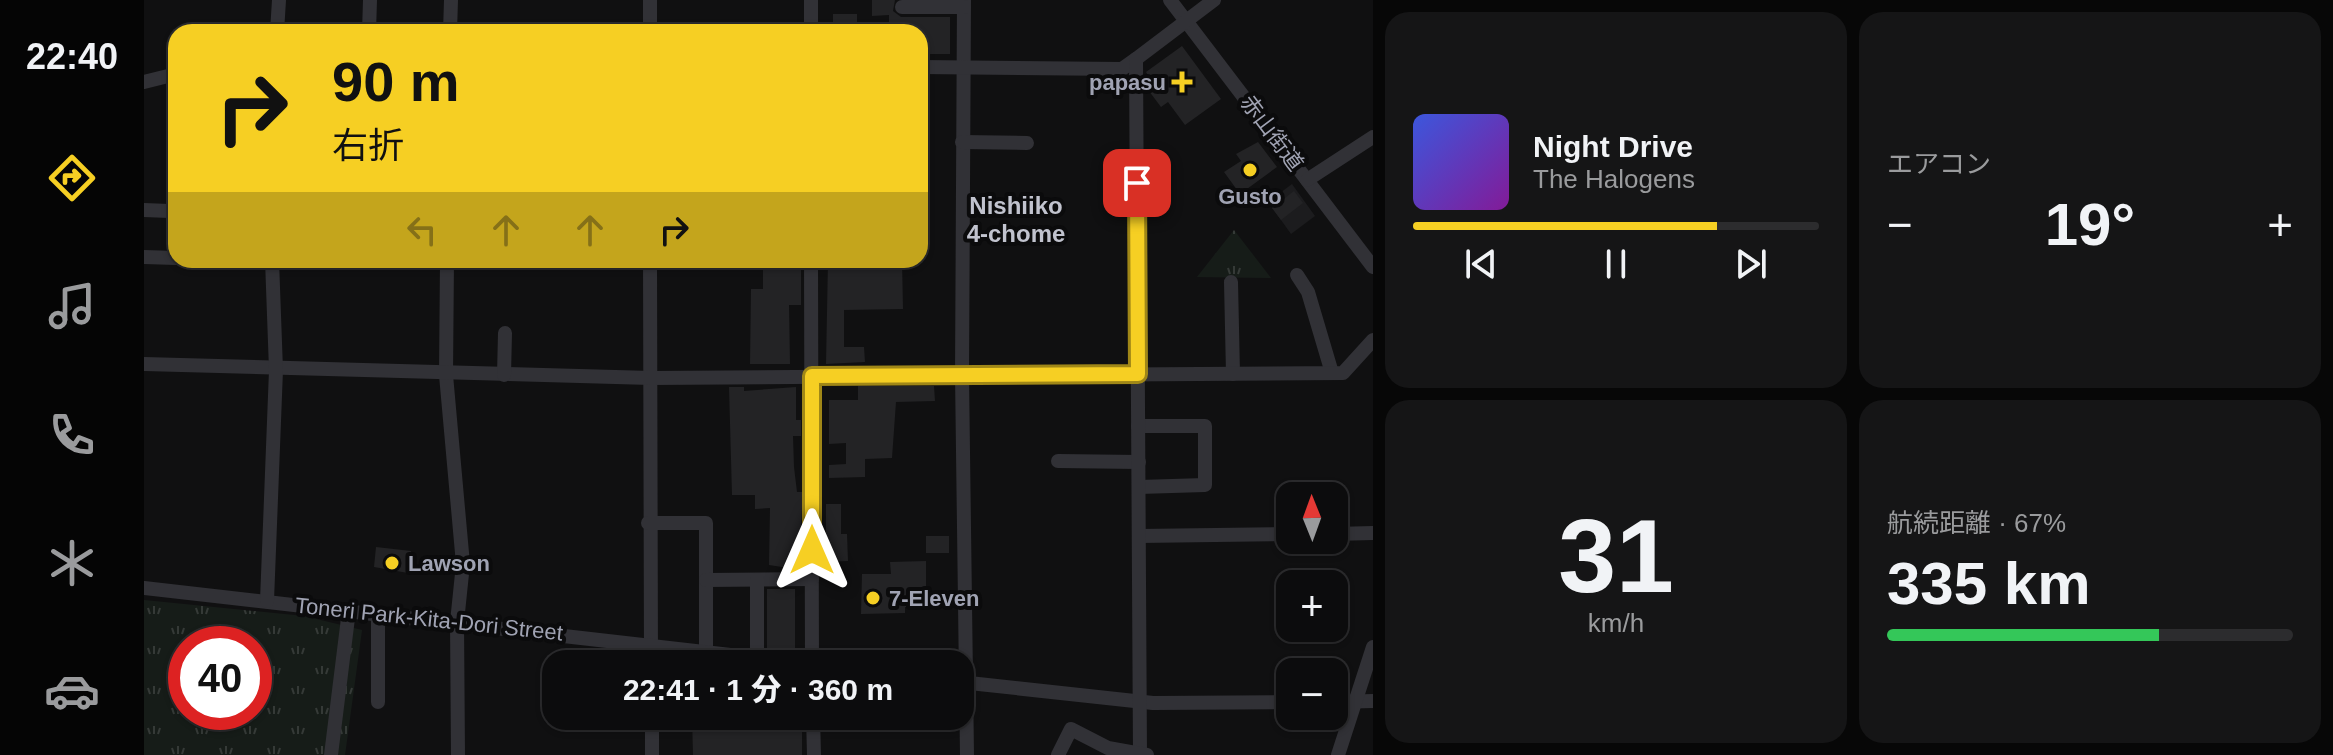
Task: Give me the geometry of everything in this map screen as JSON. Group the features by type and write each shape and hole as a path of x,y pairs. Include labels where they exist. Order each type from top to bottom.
{"street":[{"path":"278,24 279,0"},
{"path":"369,24 370,0"},
{"path":"450,24 451,0"},
{"path":"650,0 650,24"},
{"path":"811,0 811,24"},
{"name":"赤山街道","path":"1170,0 1373,267"},
{"path":"928,67 1122,69 1214,0"},
{"path":"902,7 964,4 963,650"},
{"path":"1136,59 1140,754"},
{"path":"144,82 168,76"},
{"path":"1307,180 1373,137"},
{"path":"962,142 1027,143"},
{"path":"144,210 168,211"},
{"path":"144,257 168,258"},
{"path":"267,601 276,370 272,268"},
{"path":"447,268 446,375 463,564 457,622 458,755"},
{"path":"650,268 650,650"},
{"path":"811,268 811,650"},
{"path":"1297,275 1308,292 1332,373"},
{"path":"1231,282 1233,374"},
{"path":"504,375 505,333"},
{"path":"144,364 446,375 651,378 1343,373 1373,340"},
{"path":"1138,426 1205,426 1205,485 1139,487"},
{"path":"1058,461 1139,462"},
{"path":"648,523 706,523 706,650"},
{"path":"1348,534 1373,533"},
{"path":"1139,536 1276,534"},
{"path":"706,580 812,579"},
{"path":"757,580 757,650"},
{"name":"Toneri Park-Kita-Dori Street","path":"144,588 692,650"},
{"path":"331,755 349,610"},
{"path":"378,613 378,702"},
{"path":"1338,755 1373,647"},
{"path":"974,683 1140,700 1276,702"},
{"path":"1348,702 1373,701"},
{"path":"1058,755 1071,729 1108,748 1147,755"},
{"path":"652,730 652,755"},
{"path":"813,730 814,755"},
{"path":"966,730 967,755"}],"shaded area":[{"path":"1292,184 1315,216 1291,234 1268,202"}],"green space":[{"path":"1234,230 1271,278 1197,277"},
{"path":"144,600 304,616 362,630 345,755 144,755"}],"building":[{"path":"872,0 895,0 893,11 901,17 950,17 950,54 928,54 928,24 889,24 889,15 872,16"},
{"path":"833,14 857,14 857,24 833,24"},
{"path":"1182,46 1221,99 1185,125 1168,102 1161,107 1146,87 1152,82 1146,72"},
{"name":"Gusto","path":"1258,142 1277,167 1240,194 1224,172 1241,161 1236,154"},
{"path":"1294,191 1303,203 1281,220 1272,208"},
{"path":"763,268 801,268 801,305 789,305 790,364 750,364 751,289 763,289"},
{"path":"828,268 902,268 903,309 844,310 844,347 864,347 865,362 826,364"},
{"path":"858,386 934,386 935,401 896,402 892,458 865,459 865,477 829,478 829,465 846,464 846,443 829,444 829,400 858,400"},
{"path":"729,387 744,387 744,391 796,387 796,420 801,420 801,436 793,436 797,492 802,492 799,568 769,565 770,508 755,509 755,495 732,495"},
{"path":"826,504 841,504 841,534 847,534 848,561 826,562"},
{"path":"926,536 949,536 949,553 926,553"},
{"path":"376,547 411,551 408,573 374,567"},
{"path":"926,561 926,593 946,593 946,605 905,607 905,613 861,614 862,574 891,574 890,562"},
{"path":"767,589 795,589 795,650 767,649"},
{"path":"692,730 802,730 802,755 693,755"}],"place":[{"name":"papasu","path":"1182,82"},
{"name":"Gusto","path":"1250,170"},
{"name":"Lawson","path":"392,563"},
{"name":"7-Eleven","path":"873,598"}],"district":[{"name":"Nishiiko 4-chome","path":"1016,219"}],"route":[{"path":"812,550 812,376 1138,374 1137,183"}]}
